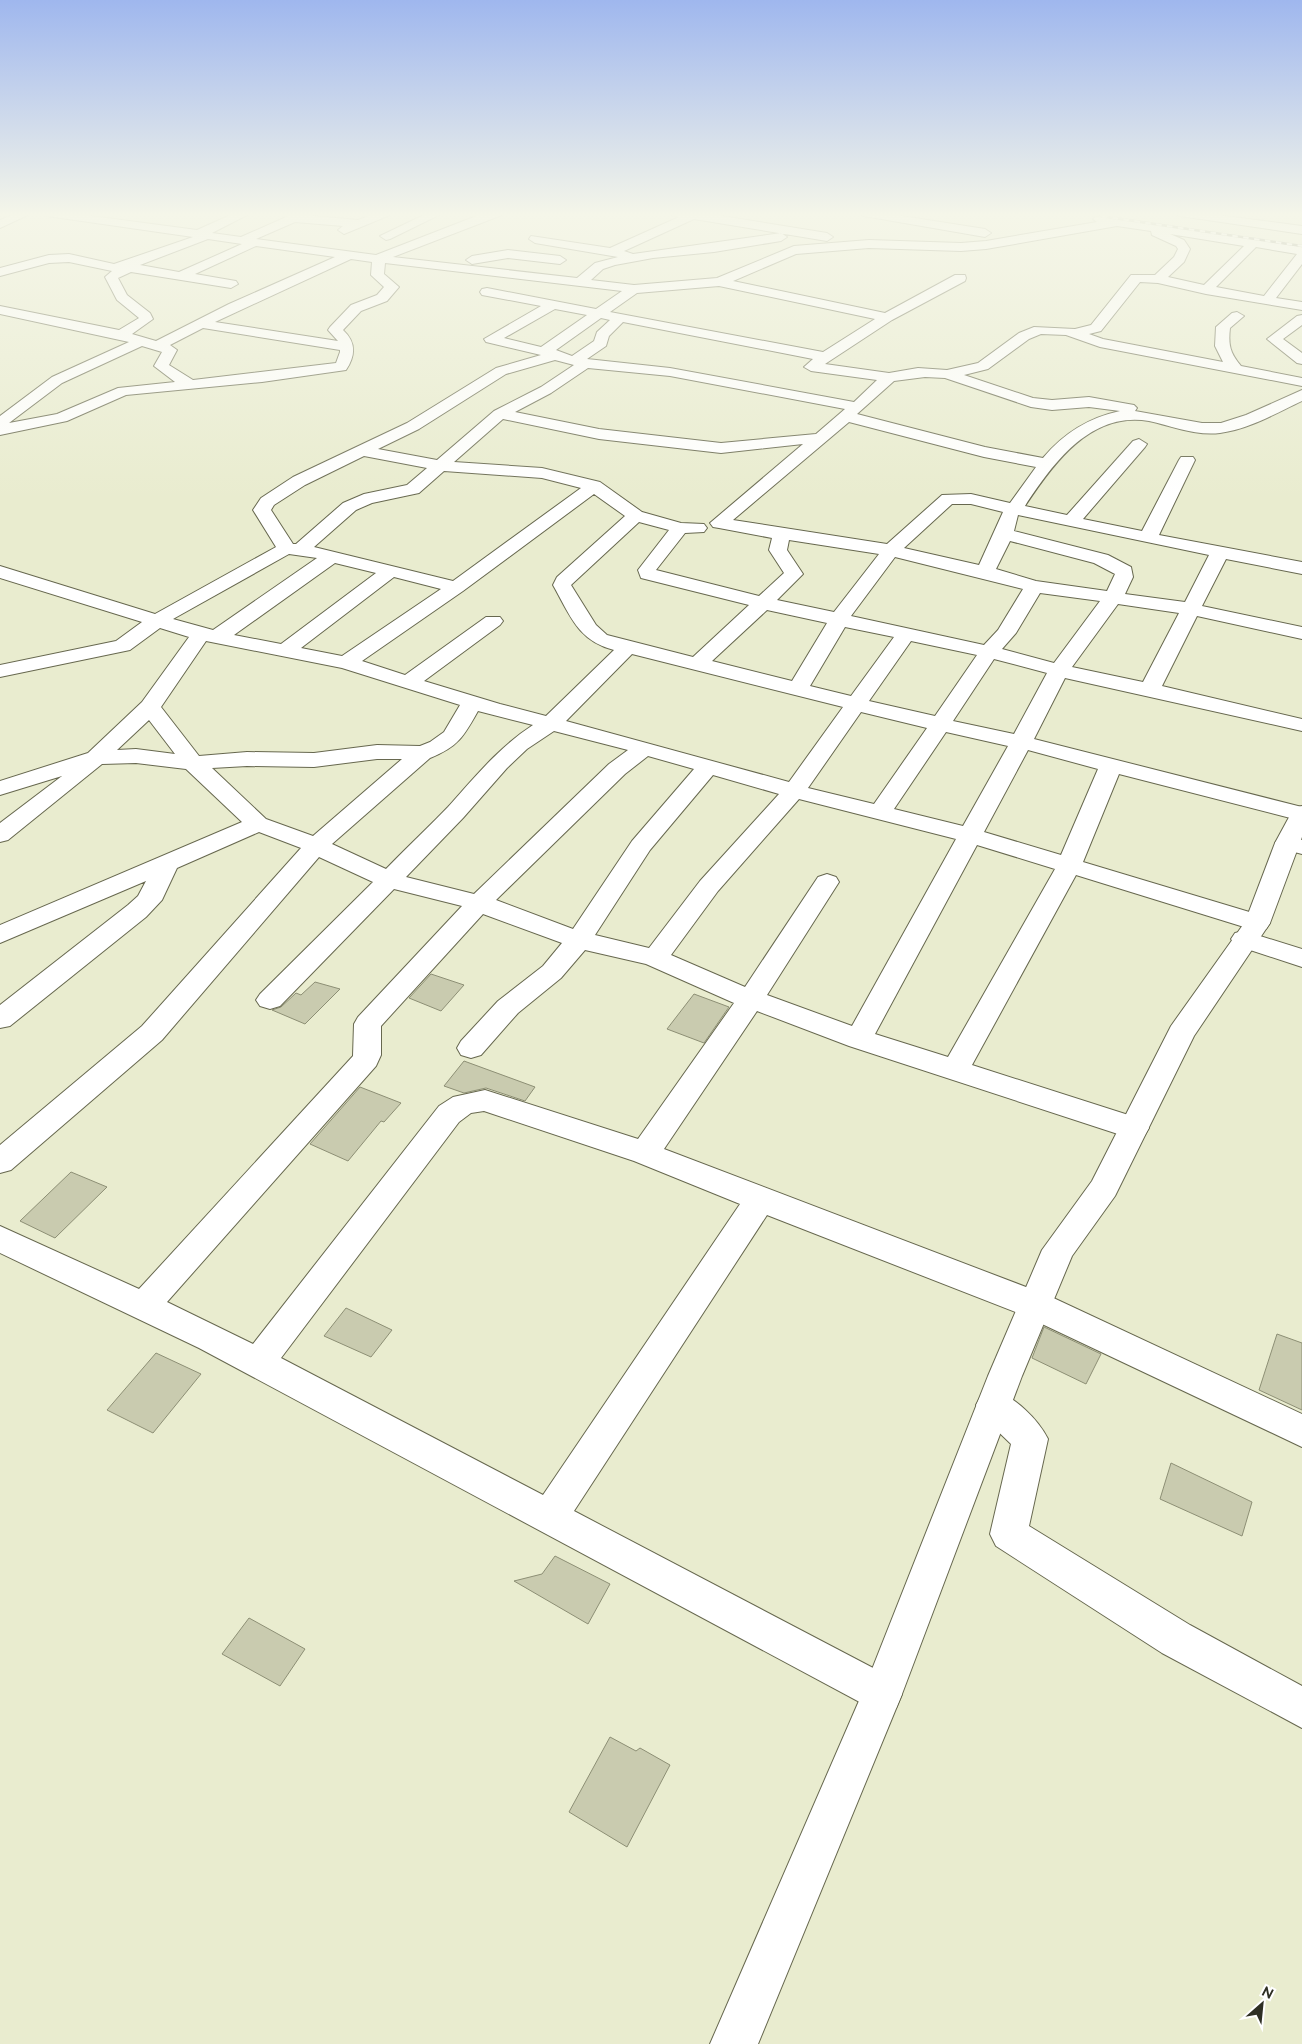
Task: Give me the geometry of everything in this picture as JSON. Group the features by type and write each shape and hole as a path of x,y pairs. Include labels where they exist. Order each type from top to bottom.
{"street":[{"path":"121,335 146,319 136,308"},
{"path":"158,346 231,308"},
{"path":"0,430 61,418 123,390 262,378 341,367 347,357 347,346 343,336 335,330 356,308"},
{"path":"547,308 491,339 578,362 670,372 851,412 984,452 1046,464"},
{"path":"569,308 825,357"},
{"path":"552,355 546,350 605,308"},
{"path":"846,308 887,317"},
{"path":"903,308 811,366 889,378 922,371 947,374 1031,402 1052,405 1089,402 1108,403 1132,409 1139,414"},
{"path":"1075,333 1096,328 1111,308"},
{"path":"0,310 121,335 170,350 161,366 189,384"},
{"path":"1237,316 1223,327 1220,348 1237,370"},
{"path":"578,362 601,343 602,335 619,318"},
{"path":"1302,319 1274,338 1302,360"},
{"path":"202,324 347,346"},
{"path":"947,374 983,366 1024,336 1039,330 1075,333 1100,342 1302,382"},
{"path":"0,423 57,380 142,341"},
{"path":"456,587 332,556 294,549 262,510 263,506 299,481 413,426 501,371 552,355"},
{"path":"0,671 117,647 156,621 294,549 354,503 408,491 442,466 500,414 546,390 581,368 578,362"},
{"path":"718,523 889,378"},
{"path":"984,572 1004,534 1007,519 1046,464 1078,432 1096,421 1139,414 1190,425 1219,428 1232,426 1302,395"},
{"path":"500,414 599,434 721,448 819,438"},
{"path":"1071,521 1139,444"},
{"path":"363,451 442,466 542,473 594,486 636,516 680,528 695,528 718,523 891,550 1034,586 1112,599 1191,609 1302,633"},
{"path":"1148,538 1188,460"},
{"path":"346,663 456,587 594,486"},
{"path":"798,688 846,608 891,550 948,499 971,499 1220,552 1298,562"},
{"path":"636,516 564,580 562,586 593,634 614,644 798,688 940,726 1021,742 1111,765 1297,835 1250,931 1181,1033 1104,1188 1058,1250 994,1405 882,1694 734,2044"},
{"path":"680,528 647,570 648,574 763,603 989,652 1059,670 1150,689 1302,725"},
{"path":"698,663 794,574 778,550 782,534"},
{"path":"859,1039 1059,670 1112,599 1124,577 1124,571 1102,559 1004,534"},
{"path":"1150,689 1220,552"},
{"path":"0,835 78,774 150,707 209,636 332,556"},
{"path":"284,651 390,571"},
{"path":"0,572 209,636 346,663 472,703 880,814 970,835 1069,865 1250,931 1302,958"},
{"path":"880,814 989,652 1006,633 1034,586"},
{"path":"408,682 493,621"},
{"path":"655,958 709,886 794,791 906,634"},
{"path":"270,1000 455,813 499,763 519,744 551,723 628,647"},
{"path":"0,1162 152,1033 263,904 316,846 422,753 438,747 454,736 472,703"},
{"path":"150,707 193,763 258,824 290,834 389,880 479,904 578,940 620,948 655,958 684,968 714,985 859,1039 1134,1128"},
{"path":"144,1306 366,1059 369,1044 366,1034 368,1024 479,904 617,769 642,749"},
{"path":"0,788 97,757 136,756 193,763 248,759 314,760 377,752 422,753"},
{"path":"955,1070 1069,865 1111,765"},
{"path":"471,1048 508,1007 552,972 578,940 642,846 708,767"},
{"path":"0,935 258,824"},
{"path":"0,1019 138,911 149,900 166,865"},
{"path":"644,1153 751,999 827,882"},
{"path":"258,1363 449,1114 463,1104 484,1100 644,1153 760,1200 1035,1305 1302,1431"},
{"path":"549,1517 760,1200"},
{"path":"0,1239 144,1306 258,1363 882,1694"},
{"path":"994,1405 1030,1439 1009,1534 1176,1639 1302,1708"}],"building":[{"path":"431,974 464,985 441,1011 409,998"},
{"path":"315,982 340,989 305,1024 272,1010 281,1007 296,993 301,995"},
{"path":"694,994 729,1007 704,1043 667,1029"},
{"path":"464,1061 535,1087 525,1101 486,1088 464,1093 444,1086"},
{"path":"360,1087 401,1103 384,1122 381,1121 348,1161 310,1144"},
{"path":"71,1172 107,1187 55,1238 20,1221"},
{"path":"346,1308 392,1330 371,1357 324,1336"},
{"path":"1044,1327 1101,1354 1086,1384 1032,1358"},
{"path":"1277,1334 1302,1343 1302,1410 1259,1390"},
{"path":"156,1353 201,1374 153,1433 107,1410"},
{"path":"1171,1463 1252,1502 1242,1536 1160,1499"},
{"path":"555,1556 610,1584 588,1624 514,1581 542,1574"},
{"path":"249,1618 305,1649 280,1686 222,1654"},
{"path":"610,1737 636,1751 640,1748 670,1765 627,1847 569,1812"}]}
